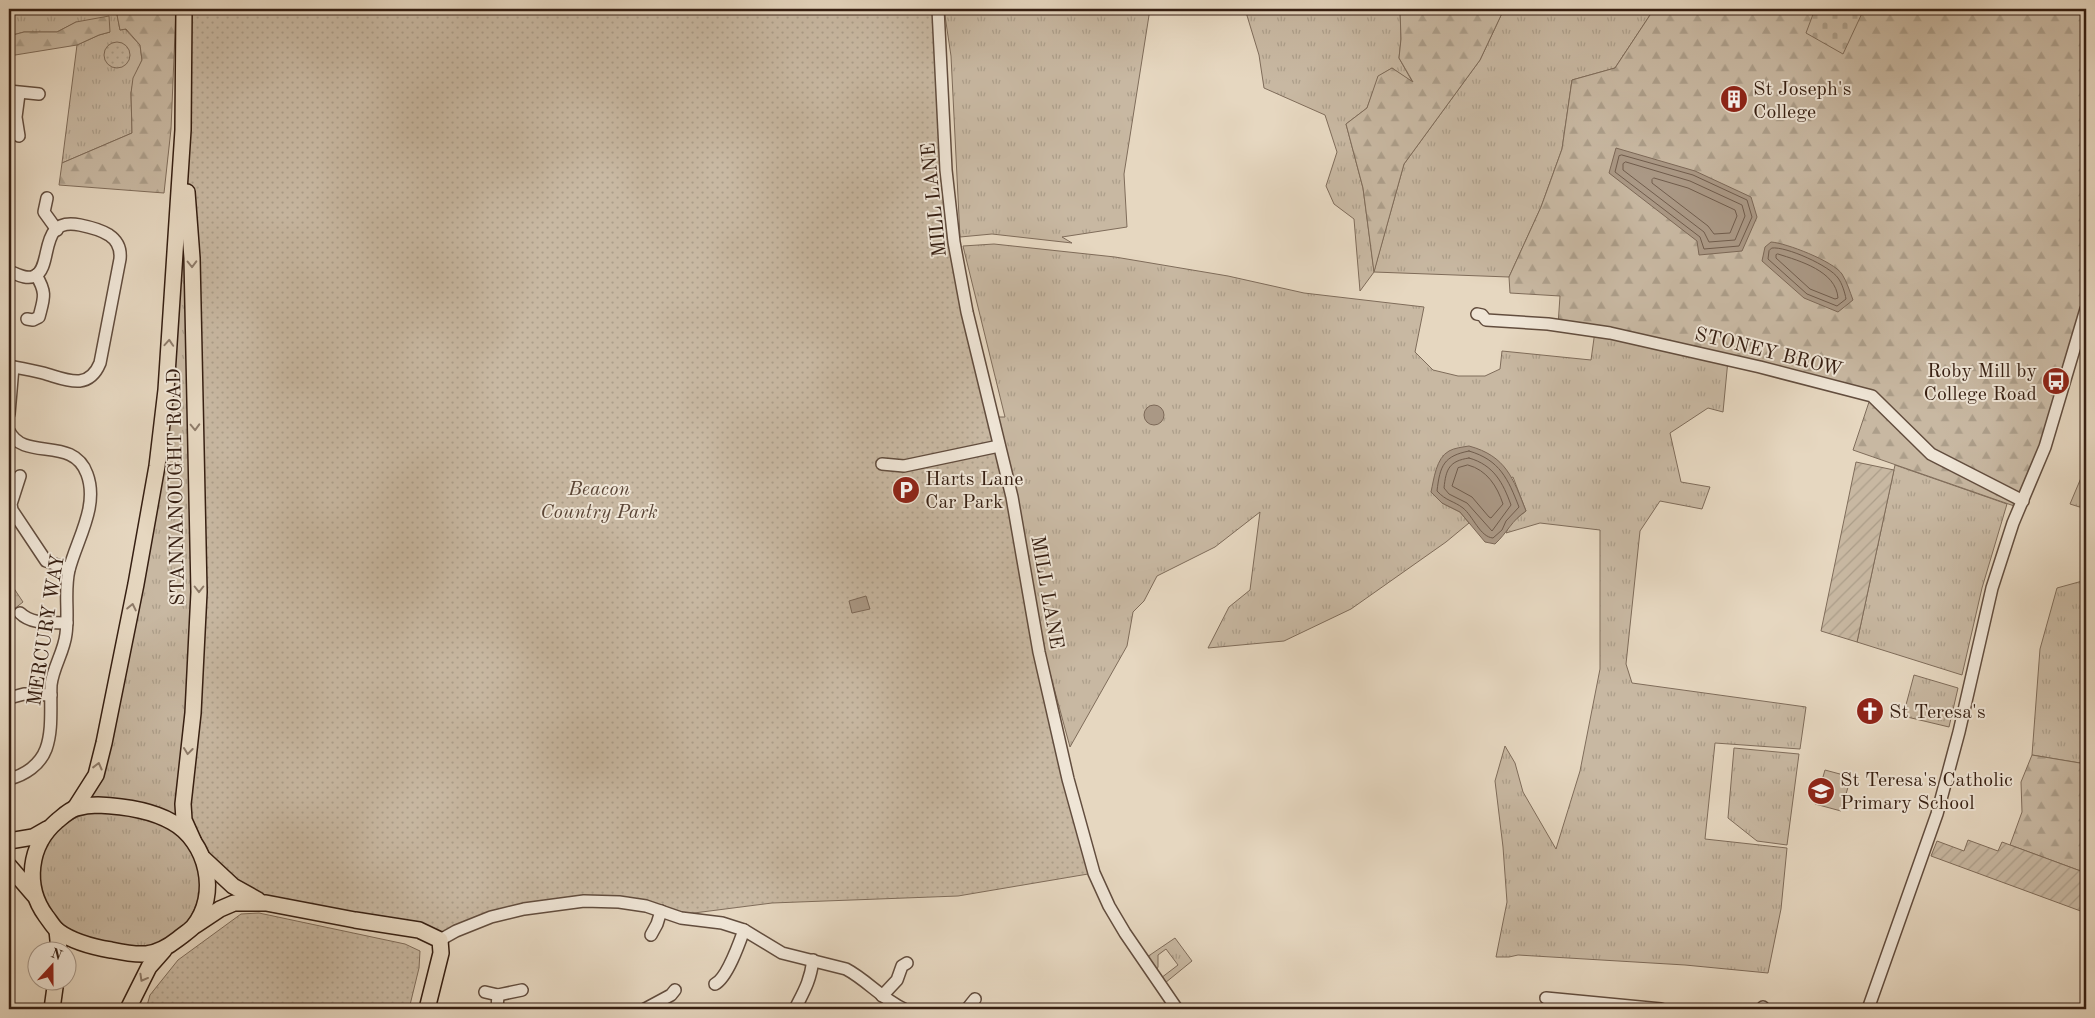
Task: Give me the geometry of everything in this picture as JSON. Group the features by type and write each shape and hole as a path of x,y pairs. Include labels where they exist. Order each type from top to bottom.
{"main road":[{"name":"STANNANOUGHT ROAD","path":"74,808 96,775 102,751 136,584 157,466 166,390 183,130 184,9"},
{"name":"STANNANOUGHT ROAD","path":"183,130 192,258 199,592 193,712 182,804 184,820 193,840"},
{"path":"9,841 33,837 49,828 74,808 98,805 114,806 159,816 181,828 193,840 207,873 207,891 202,912 193,927"},
{"path":"34,895 32,867 39,844 49,828"},
{"path":"202,858 240,892 266,903"},
{"path":"9,866 34,895 43,912 57,930 73,940 133,954 150,954 164,950"},
{"path":"128,1009 149,968 164,950 193,927 220,909 234,903 266,903 419,930 440,940 441,953 427,1009"},
{"path":"57,930 58,940"},
{"path":"52,1009 55,990"}],"street":[{"name":"MILL LANE","path":"938,9 946,170 954,242 967,312 1012,497 1039,652 1068,779 1094,872 1109,906 1125,933 1177,1009"},
{"path":"18,136 14,93 39,94"},
{"path":"46,196 44,212 57,230"},
{"path":"9,271 26,277 36,275 42,269 49,240 57,230 69,224 88,227 110,236 118,245 120,259 100,363 91,376 76,382 11,366 9,414"},
{"path":"27,319 33,320 39,317 44,296 43,287 36,275"},
{"path":"1868,1009 1937,814 1959,732 1992,588 2003,551 2048,436 2086,309"},
{"name":"STONEY BROW","path":"1477,314 1482,315 1486,320 1548,324 1610,333 1760,367 1872,396 1931,454 2021,504"},
{"name":"MERCURY WAY","path":"9,430 14,439 22,445 59,451 71,456 81,464 87,474 89,492 87,518 70,569 66,593 67,623 65,643 52,678 50,733 46,750 28,772 9,779"},
{"path":"882,464 904,466 1000,446"},
{"path":"22,481 11,504 12,510 46,561 70,569"},
{"path":"20,613 26,619 32,621 67,623"},
{"path":"9,698 24,694 51,695"},
{"path":"440,940 456,930 491,917 557,904 584,901 619,902 661,911 681,918 722,923 744,930 782,953 846,969 882,996 904,1009"},
{"path":"649,936 657,924 661,911"},
{"path":"721,983 735,955 744,930"},
{"path":"795,1009 807,990 811,978 813,960"},
{"path":"882,996 898,980 902,966 908,963"},
{"path":"485,992 498,995 522,990"},
{"path":"497,1009 498,995"},
{"path":"645,1009 674,996"},
{"path":"1546,998 1661,1009"},
{"path":"968,1009 976,999"}],"green space":[{"path":"9,9 134,9 117,14 120,30 125,29 140,45 142,60 134,78 131,93 132,133 62,163 77,45 110,32 76,22 57,32 24,32 9,36"},
{"path":"135,9 176,9 171,129 164,193 59,185 62,163 132,133 131,93 133,78 142,60 140,45 126,29 120,30 117,15"},
{"name":"Beacon Country Park","path":"184,9 938,9 954,242 1094,873 958,896 772,903 694,913 668,913 619,902 524,909 440,940 266,903 220,874 184,820 199,592 183,130"},
{"path":"944,9 1150,9 1124,174 1127,227 1062,237 1072,243 992,234 960,237 951,56"},
{"path":"1245,9 1400,9 1401,39 1399,58 1413,83 1392,68 1379,76 1367,108 1346,124 1363,188 1374,271 1404,164 1480,60 1504,9 1646,9 1652,12 1615,68 1572,80 1562,149 1541,207 1509,277 1374,272 1360,291 1354,219 1334,204 1326,186 1337,152 1325,115 1264,88 1259,55"},
{"path":"1400,9 1504,9 1480,60 1404,164 1374,272 1363,188 1346,124 1367,108 1378,76 1392,68 1413,82 1399,58 1401,39"},
{"path":"1646,9 2086,9 2086,309 2020,508 1853,450 1871,396 1558,325 1560,296 1510,293 1509,277 1541,207 1562,149 1572,80 1615,68 1652,12"},
{"path":"1815,9 1864,9 1843,54 1806,33"},
{"path":"109,16 110,32 77,45 9,56 9,36 24,32 57,32 76,22"},
{"path":"117,42 126,46 130,55 126,64 117,68 108,64 104,55 108,46"},
{"path":"183,217 195,600 179,819 88,800 119,688"},
{"path":"994,244 1115,257 1228,276 1304,293 1424,307 1415,352 1433,370 1458,376 1485,376 1500,369 1502,351 1591,360 1595,331 1728,360 1723,412 1708,408 1670,433 1681,482 1710,487 1702,509 1660,501 1640,531 1626,664 1632,683 1806,707 1800,749 1715,743 1705,839 1787,848 1781,909 1768,973 1685,965 1518,955 1496,957 1507,902 1495,781 1505,746 1515,763 1523,792 1556,849 1580,771 1600,669 1600,530 1540,523 1506,533 1510,524 1526,511 1513,477 1442,503 1460,512 1469,523 1446,542 1351,609 1284,641 1208,648 1229,607 1250,590 1260,512 1215,547 1157,576 1144,601 1133,612 1127,646 1070,747 1044,651 1017,495 998,417 1005,417 963,246"},
{"path":"1856,462 1894,470 1857,642 1821,631"},
{"path":"1895,465 2007,504 1982,588 1962,675 1857,642"},
{"path":"2086,466 2086,509 2070,504"},
{"path":"2086,580 2086,764 2032,755 2040,649 2057,588"},
{"path":"9,581 23,602 9,613"},
{"path":"1914,675 1958,688 1949,727 1903,716"},
{"path":"1734,748 1799,754 1787,845 1757,841 1728,818"},
{"path":"2032,755 2086,764 2086,873 2010,845 2022,812 2021,782"},
{"path":"1825,770 1851,777 1841,811 1815,804"},
{"path":"95,812 115,812 136,816 166,826 187,843 195,857 200,889 196,904 189,919 178,931 164,941 151,946 138,947 85,937 72,932 56,921 48,909 39,877 43,851 49,840 68,822"},
{"path":"1968,840 1998,851 2002,842 2086,873 2086,913 1931,856 1937,841 1964,851"},
{"path":"259,913 405,944 420,951 419,968 409,1009 146,1009 150,995 178,960 241,914"},
{"path":"1175,938 1192,961 1165,983 1161,978 1178,965 1166,949 1158,955 1156,971 1147,957"}],"water":[{"path":"1616,148 1695,171 1751,197 1757,217 1742,251 1699,255 1697,241 1609,173"},
{"path":"1771,242 1820,258 1837,269 1844,277 1853,300 1838,312 1804,298 1762,261 1765,247"},
{"path":"1154,405 1161,408 1164,415 1161,422 1154,425 1147,422 1144,415 1147,408"},
{"path":"1469,446 1482,450 1500,462 1517,488 1526,511 1517,518 1495,544 1485,542 1460,512 1442,503 1431,492 1436,469 1445,454 1453,449"},
{"path":"866,596 870,609 852,613 849,601"}],"place":[{"name":"St Joseph's College","path":"1734,99"},
{"name":"Roby Mill by College Road","path":"2056,381"},
{"name":"Harts Lane Car Park","path":"906,490"},
{"name":"St Teresa's","path":"1870,711"},
{"name":"St Teresa's Catholic Primary School","path":"1821,791"}]}
